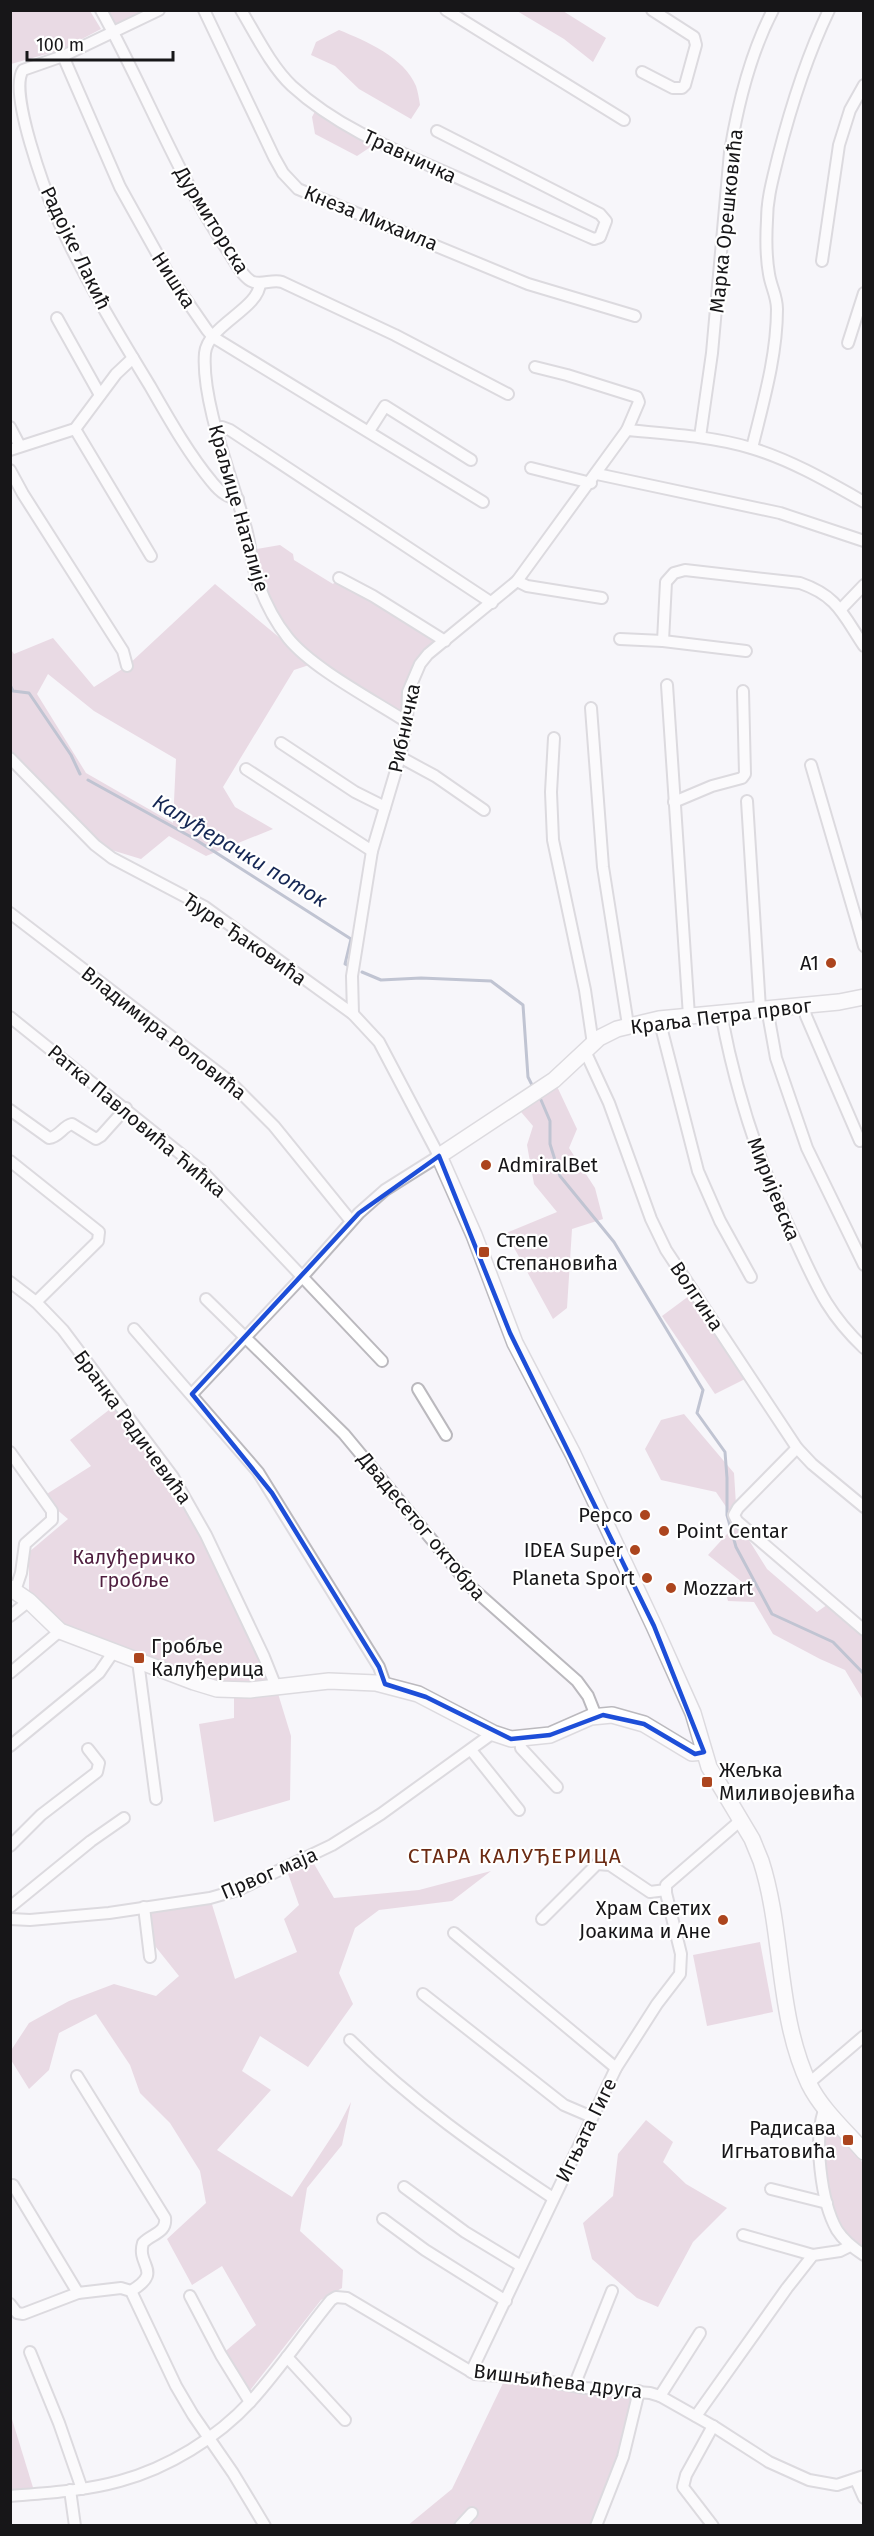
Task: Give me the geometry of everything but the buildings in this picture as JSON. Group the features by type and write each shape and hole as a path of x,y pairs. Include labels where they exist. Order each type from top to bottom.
{"street":[{"name":"Дурмиторска","path":"101,10 164,140 202,211 249,280 260,283 275,280 282,282 395,335 508,394"},
{"name":"Радојке Лакић","path":"159,10 63,56 23,70 20,76 23,114 38,167 59,222 133,358 183,441 212,482 230,498 238,499"},
{"name":"Кнеза Михаила","path":"204,10 278,165 286,179 298,189 528,284 635,316"},
{"name":"Травничка","path":"241,10 273,63 291,85 334,118 400,153 594,239 600,237 605,225 604,218 437,131"},
{"path":"446,10 624,120"},
{"path":"642,72 673,88 682,88 685,85 696,45 694,38 652,10"},
{"name":"Марка Орешковића","path":"700,437 712,353 730,152 735,122 753,57 773,10"},
{"path":"752,448 770,370 776,324 777,299 769,275 767,246 766,221 770,192 795,93 812,46 829,10"},
{"name":"Нишка","path":"63,56 93,129 135,217 168,275 213,337 483,502"},
{"path":"822,261 842,136 850,110 864,85"},
{"path":"213,337 257,294 260,283"},
{"path":"849,344 864,293"},
{"path":"57,318 100,395"},
{"name":"Краљице Наталије","path":"213,337 206,347 205,362 211,405 238,499 258,584 274,618 287,638 315,663 407,722"},
{"path":"10,427 15,448 75,429 116,374 133,358"},
{"name":"Рибничка","path":"353,1014 352,976 372,851 400,757 407,722 408,692 420,664 445,640 517,581 627,430 639,402 636,396 567,375 535,368"},
{"path":"369,431 385,406 471,460"},
{"path":"217,428 230,430 492,603"},
{"path":"75,429 151,556"},
{"path":"627,430 700,437 752,448 807,471 864,502"},
{"path":"531,468 780,513 864,541"},
{"path":"10,470 29,504 123,651 127,666"},
{"path":"663,642 666,582 669,577 679,571 800,583 826,594 842,609 864,646"},
{"path":"339,578 445,640"},
{"path":"517,581 527,586 602,598"},
{"path":"842,609 864,585"},
{"path":"620,639 746,651"},
{"path":"667,685 689,1016"},
{"path":"674,802 712,786 742,778 745,774 743,691"},
{"path":"591,708 603,867 628,1025"},
{"name":"Волгина","path":"554,738 551,792 553,840 585,990 589,1047 644,1201 660,1238 693,1293 797,1448 812,1464 864,1507"},
{"path":"281,743 355,792 385,807"},
{"path":"400,757 435,776 484,810"},
{"name":"Ђуре Ђаковића","path":"10,758 95,845 112,858 206,907 293,973 353,1014 379,1042 439,1156"},
{"path":"811,765 864,946"},
{"path":"246,769 372,851"},
{"path":"747,801 763,1009 776,1058 807,1148 864,1265"},
{"name":"Владимира Роловића","path":"10,913 228,1080 274,1126 351,1221"},
{"name":"Краља Петра првог","path":"439,1156 554,1080 589,1047 609,1033 628,1025 659,1019 864,997"},
{"path":"804,1005 806,1016 860,1141"},
{"name":"Миријевска","path":"721,1013 746,1119 772,1192 822,1298 840,1323 864,1348"},
{"name":"Ратка Павловића Ћићка","path":"10,1017 202,1171 382,1361"},
{"path":"659,1019 698,1171 720,1221 751,1276"},
{"path":"10,1110 49,1138 55,1137 67,1125 72,1124 96,1139 126,1108"},
{"path":"192,1394 244,1336 303,1276 351,1221 375,1198 439,1156 474,1235 510,1333 573,1454 654,1626 693,1713 713,1774 752,1839 763,1868 788,2014 809,2084 825,2108 864,2152"},
{"path":"10,1161 100,1235 98,1241 36,1302"},
{"name":"Бранка Радичевића","path":"10,1282 36,1302 63,1329 146,1437 185,1496 264,1657 276,1687"},
{"name":"Двадесетог октобра","path":"206,1299 344,1434 471,1587 577,1681 588,1696 596,1716"},
{"path":"134,1329 258,1472 379,1667 385,1684"},
{"path":"418,1389 447,1435"},
{"path":"797,1448 738,1508 734,1515 737,1521 864,1630"},
{"path":"10,1452 52,1510 53,1516 52,1521 25,1544 21,1573 13,1589 60,1631 217,1689 250,1690 329,1681 385,1684 426,1697 493,1733 520,1739 550,1735 596,1716 612,1715 644,1724 692,1753 704,1752"},
{"path":"10,1616 28,1601"},
{"path":"10,1673 60,1631"},
{"path":"10,1746 99,1673 114,1651"},
{"path":"138,1661 156,1798"},
{"name":"Првог маја","path":"10,1919 73,1917 219,1896 298,1863 372,1820 493,1733"},
{"path":"520,1739 521,1748 556,1787"},
{"path":"10,1846 41,1815 97,1772 99,1763 88,1749"},
{"path":"471,1750 519,1810"},
{"path":"10,1907 124,1818"},
{"path":"542,1919 590,1869 603,1863 610,1864 650,1892 666,1890 668,1882 741,1820"},
{"name":"Игњата Гиге","path":"471,2372 616,2068 681,1970 681,1954 666,1890"},
{"path":"144,1907 150,1957"},
{"path":"454,1933 616,2068"},
{"path":"423,1994 564,2105 592,2117"},
{"path":"809,2084 864,2036"},
{"path":"350,2040 414,2100 478,2148 553,2198"},
{"path":"77,2076 165,2218 166,2223 162,2230 143,2243 141,2252 148,2267 148,2276 144,2283 131,2291"},
{"path":"825,2108 820,2121 820,2144 826,2203 838,2231 850,2246 864,2255"},
{"path":"13,2185 78,2293"},
{"path":"404,2187 465,2232 521,2266"},
{"path":"771,2189 826,2203"},
{"path":"383,2219 425,2250 506,2301"},
{"path":"743,2235 813,2255 840,2251 850,2246"},
{"path":"696,2416 813,2255"},
{"path":"10,2304 14,2310 23,2314 78,2293 121,2288 131,2291 176,2386 265,2526"},
{"path":"574,2386 612,2291"},
{"path":"190,2296 220,2355 250,2402"},
{"name":"Вишњићева друга","path":"10,2496 82,2489 121,2481 141,2474 210,2438 250,2402 331,2300 341,2297 347,2298 471,2372 480,2375 545,2380 574,2386 639,2391 660,2396 769,2462 809,2480 837,2485 860,2478"},
{"name":"Вишњићева друга","path":"660,2396 700,2333"},
{"path":"30,2352 59,2423 82,2489"},
{"path":"287,2357 345,2420"},
{"path":"596,2526 623,2457 639,2391"},
{"path":"713,2426 686,2475 683,2487 713,2526"},
{"path":"860,2478 864,2498"},
{"path":"70,2490 75,2526"},
{"path":"460,2526 472,2513"}],"highlighted area":[{"path":"439,1156 510,1333 654,1626 704,1752 695,1754 644,1724 603,1715 550,1735 511,1739 426,1697 385,1684 379,1667 272,1493 192,1394 359,1213"}],"green space":[{"path":"11,10 90,11 101,29 61,50 11,64"},
{"path":"101,11 156,11 113,32"},
{"path":"517,11 563,11 606,38 593,62 564,39"},
{"path":"339,30 383,51 403,67 416,86 420,105 411,119 359,89 335,66 311,55 316,42"},
{"path":"318,106 378,142 357,156 315,134 312,117"},
{"path":"280,545 293,554 294,560 333,584 337,580 437,639 440,645 414,677 407,722 315,663 294,670 223,787 235,807 273,829 206,856 169,836 141,859 95,845 11,758 10,648 14,654 53,638 94,687 127,666 215,584 292,648 274,618 251,550","holes":["48,674 94,711 176,759 173,823 86,773 37,694"]},
{"path":"554,1080 577,1129 569,1148 595,1188 603,1219 572,1229 567,1308 553,1319 506,1233 557,1212 534,1184 527,1145 533,1126 516,1106"},
{"path":"693,1293 751,1376 715,1394 662,1316"},
{"name":"Калуђеричко гробље","path":"118,1403 173,1477 270,1682 239,1687 200,1680 61,1625 29,1591 29,1552 68,1519 42,1497 91,1466 70,1440"},
{"path":"684,1414 734,1473 737,1521 767,1569 817,1612 831,1602 863,1630 863,1700 845,1670 773,1634 754,1602 728,1601 724,1586 742,1582 708,1555 737,1523 716,1492 661,1480 645,1449 661,1420"},
{"path":"276,1687 291,1736 290,1800 214,1822 199,1724 234,1718 234,1691"},
{"path":"310,1857 334,1898 419,1890 491,1871 452,1901 379,1910 355,1928 339,1973 353,2004 308,2067 260,2036 242,2071 271,2090 217,2150 292,2197 338,2127 351,2102 342,2145 307,2188 300,2231 343,2270 342,2288 321,2300 248,2393 221,2355 256,2325 222,2266 192,2285 167,2239 206,2203 200,2171 170,2123 140,2093 130,2065 96,2014 59,2033 49,2070 29,2089 11,2060 10,2052 29,2023 69,2001 114,1984 156,1996 179,1976 147,1936 144,1907 210,1898 235,1979 297,1952 284,1919 299,1905 286,1868"},
{"path":"760,1942 773,2012 707,2026 693,1955"},
{"path":"646,2120 673,2142 663,2162 686,2184 727,2208 693,2242 658,2307 637,2298 592,2259 583,2223 613,2196 618,2154"},
{"path":"830,2124 863,2163 863,2249 842,2226 831,2197 823,2134"},
{"path":"506,2377 639,2391 596,2525 407,2526 452,2489"},
{"path":"11,2416 35,2494 11,2496"}],"waterway":[{"name":"Калуђерачки поток","path":"10,685 13,691 29,693 71,755 80,774"},
{"name":"Калуђерачки поток","path":"88,780 193,838 351,939 345,964 347,965"},
{"name":"Калуђерачки поток","path":"362,972 381,980 421,978 491,981 523,1005 528,1077 532,1085"},
{"name":"Калуђерачки поток","path":"541,1100 550,1121 550,1144 560,1176 614,1242 703,1390 697,1413 725,1452 727,1515 736,1547 772,1614 833,1642 864,1674"}],"place":[{"name":"A1","path":"831,963"},
{"name":"AdmiralBet","path":"486,1165"},
{"name":"Степе Степановића","path":"484,1252"},
{"name":"Pepco","path":"645,1515"},
{"name":"Point Centar","path":"664,1531"},
{"name":"IDEA Super","path":"635,1550"},
{"name":"Planeta Sport","path":"647,1578"},
{"name":"Mozzart","path":"671,1588"},
{"name":"Гробље Калуђерица","path":"139,1658"},
{"name":"Жељка Миливојевића","path":"707,1782"},
{"name":"Храм Светих Јоакима и Ане","path":"723,1920"},
{"name":"Радисава Игњатовића","path":"848,2140"}],"district":[{"name":"СТАРА КАЛУЂЕРИЦА","path":"515,1856"}]}
